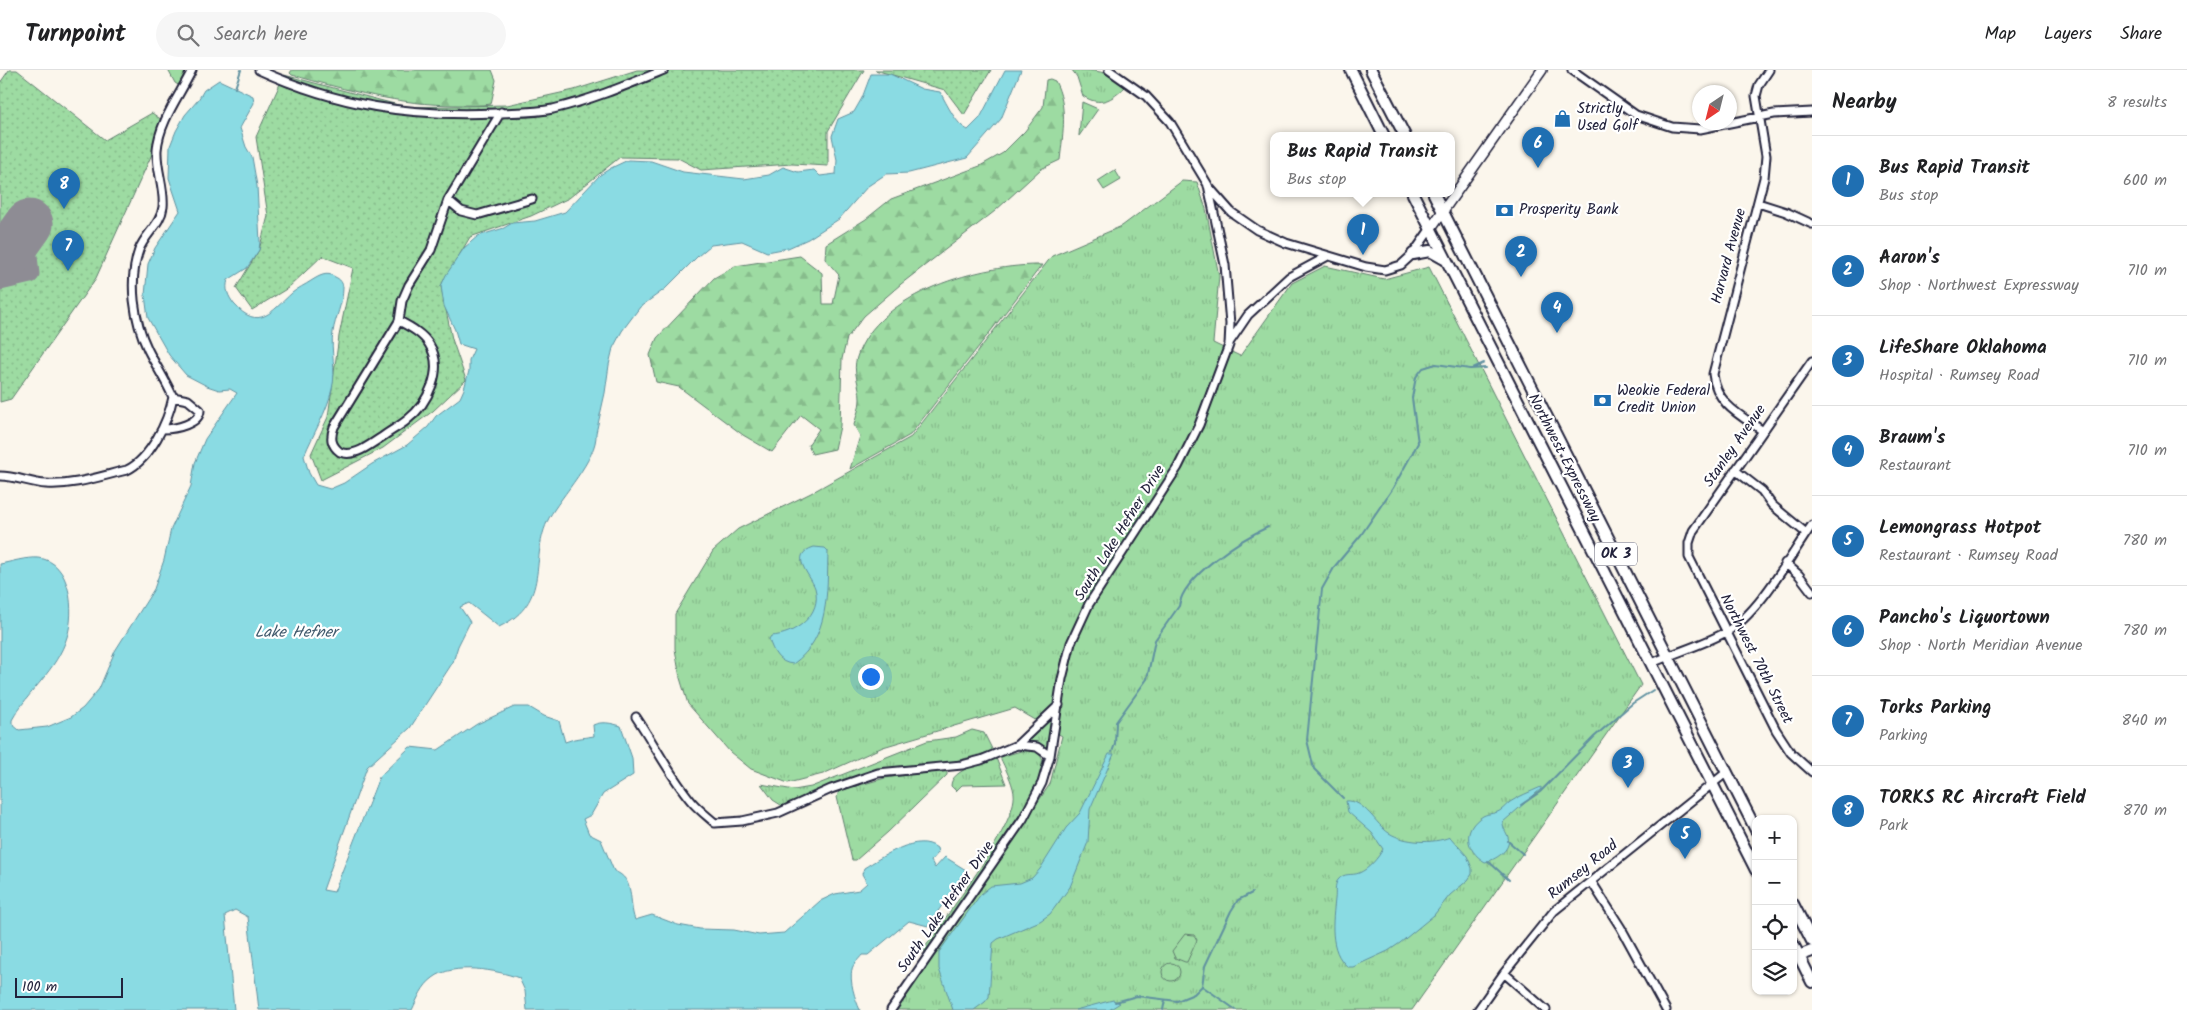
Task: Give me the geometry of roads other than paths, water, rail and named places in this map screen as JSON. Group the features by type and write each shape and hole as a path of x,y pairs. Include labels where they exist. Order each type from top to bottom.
{"highway":[{"path":"1351,70 1382,132"},
{"path":"1371,70 1403,132"},
{"name":"Northwest Expressway","path":"1416,197 1752,862"},
{"name":"Northwest Expressway","path":"1436,197 1752,822"},
{"path":"1413,254 1430,250 1447,261"},
{"path":"1548,460 1565,452"},
{"path":"1794,905 1812,941"},
{"path":"1796,950 1812,982"},
{"path":"1799,956 1812,951"}],"main road":[{"path":"1455,192 1542,70"},
{"path":"1431,228 1451,197"}],"street":[{"path":"0,476 11,476 44,484 62,484 127,470 136,466 163,429 173,397 148,350 136,307 133,285 139,250 147,235 161,217 157,150 161,133 192,70"},
{"path":"259,70 333,97 389,110 431,114 527,112 572,104 664,70"},
{"name":"South Lake Hefner Drive","path":"891,1010 1023,819 1042,783 1050,756 1062,679 1071,643 1089,604 1178,466 1199,425 1229,345 1230,324 1225,266 1208,185 1170,122 1139,91 1109,70"},
{"path":"1572,70 1630,111 1665,126 1685,129 1700,128 1759,117 1812,112"},
{"name":"Harvard Avenue","path":"1762,431 1725,404 1716,391 1713,374 1766,167 1764,141 1756,105 1757,90 1769,70"},
{"path":"399,320 423,336 430,346 434,367 430,391 421,406 408,420 354,453 345,454 340,452 334,447 330,437 334,427 399,320 402,301 409,285 431,250 448,200 501,112"},
{"path":"1208,185 1231,212 1258,230 1328,256 1385,270 1401,265 1413,254 1431,228"},
{"path":"448,200 461,211 478,215 532,199"},
{"path":"1758,203 1786,212 1812,224"},
{"path":"1229,345 1248,315 1289,276 1328,256"},
{"name":"Stanley Avenue","path":"1689,550 1693,531 1812,361"},
{"path":"163,429 190,423 197,420 200,415 200,410 188,400 173,397"},
{"path":"1735,470 1762,491 1772,505 1806,533"},
{"path":"1652,663 1727,632 1751,612 1812,525"},
{"name":"Northwest 70th Street","path":"1689,550 1688,557 1776,730 1792,753 1812,772"},
{"path":"1785,563 1799,575 1812,592"},
{"path":"636,717 676,781 694,804 715,823 742,821 778,813 831,789 878,773 962,765 981,760 1017,745 1059,705"},
{"path":"1017,745 1037,747 1050,756"},
{"name":"Rumsey Road","path":"1478,1010 1504,973 1554,911 1727,772"},
{"path":"1591,882 1626,936 1666,1010"},
{"path":"1504,973 1546,1010"}],"water":[{"name":"Lake Hefner","path":"1005,70 1021,70 1001,119 967,158 909,173 886,174 868,186 839,219 808,239 788,248 767,252 742,241 711,245 665,289 640,307 622,331 613,348 595,443 578,477 549,518 543,533 533,592 527,605 516,616 499,627 469,603 460,607 470,622 458,646 453,662 410,728 367,767 323,890 334,892 379,777 410,747 438,750 477,724 514,707 529,707 544,716 559,721 565,742 594,736 593,725 603,723 614,724 621,726 632,758 633,775 603,794 591,815 583,819 589,834 601,840 614,871 626,880 635,920 652,915 678,925 700,929 734,930 759,935 784,933 820,901 835,894 859,890 867,883 862,874 864,868 910,844 929,844 937,848 938,853 931,861 935,868 945,857 966,870 928,926 909,921 868,955 862,955 855,963 851,979 854,995 860,1010 527,1010 525,991 519,978 487,970 463,969 442,973 429,981 423,988 412,1010 259,1010 248,917 235,910 225,915 234,1010 0,1010 0,564 33,558 49,561 58,568 68,590 71,615 67,637 62,649 12,720 12,724 19,730 47,727 71,717 83,708 99,689 115,651 154,589 164,560 171,529 191,486 195,463 205,439 237,393 230,389 219,390 207,386 186,375 169,355 148,318 145,295 148,264 155,248 180,211 169,178 170,146 185,115 204,90 219,80 253,96 254,103 240,128 246,147 252,157 257,186 260,242 259,250 247,268 228,280 228,292 234,304 251,317 258,318 271,312 294,291 320,276 332,275 340,280 342,284 342,299 333,332 334,375 332,389 323,415 304,456 309,473 316,485 330,489 344,483 372,464 407,445 428,427 436,416 460,398 469,371 469,360 474,349 459,344 444,306 441,286 464,248 478,236 504,228 512,223 535,221 565,212 600,175 628,160 651,161 683,172 744,179 769,175 783,167 798,172 814,170 820,176 836,174 837,160 832,136 838,119 854,112 862,98 871,74 890,74 922,89 940,92 956,119 968,130 980,118"},
{"path":"814,547 825,548 828,551 824,613 814,641 793,664 788,663 777,656 769,639 771,636 789,632 805,622 815,607 815,588 802,560 802,555 806,550"},
{"path":"1109,754 1114,754 1090,809 1088,842 1070,887 1050,914 1040,921 998,939 993,943 989,997 985,1002 974,1010 953,1010 939,969 939,952 981,894 991,886 1020,883 1032,878 1040,869 1066,828 1080,813"},
{"path":"1541,787 1503,822 1509,842 1502,854 1485,862 1478,857 1470,846 1469,839 1469,833 1476,821 1483,816 1499,811 1513,800"},
{"path":"1346,801 1352,801 1364,808 1389,833 1403,839 1411,841 1436,841 1450,837 1467,856 1472,868 1472,874 1468,880 1450,895 1434,915 1388,951 1353,967 1348,967 1337,953 1333,935 1336,884 1343,876 1356,874 1366,869 1383,849 1372,833 1348,812"},
{"path":"1113,1000 1120,1003 1109,1010 1075,1010"}],"waterway":[{"path":"235,88 241,70"},
{"path":"1473,368 1484,363"},
{"path":"1343,798 1314,769 1307,740 1322,589 1335,566 1361,535 1393,488 1418,443 1412,398 1416,377 1423,368 1436,364 1470,369 1486,368"},
{"path":"1112,752 1115,744 1116,722 1147,679 1155,640 1179,606 1183,594 1202,571 1216,559 1244,540 1268,527"},
{"path":"1521,805 1540,792 1594,737 1633,703 1653,690"},
{"path":"1508,841 1523,854"},
{"path":"1488,861 1509,880"},
{"path":"1115,1002 1137,996 1177,1001 1194,994 1202,986 1205,966 1231,911 1238,900 1252,893"},
{"path":"1202,986 1236,1010"},
{"path":"1163,1010 1165,1000"}],"place":[{"name":"Strictly Used Golf","path":"1563,118"},
{"name":"Pancho's Liquortown","path":"1538,168"},
{"name":"TORKS RC Aircraft Field","path":"64,209"},
{"name":"Prosperity Bank","path":"1505,210"},
{"name":"Bus Rapid Transit","path":"1363,255"},
{"name":"Torks Parking","path":"68,271"},
{"name":"Aaron's","path":"1521,277"},
{"name":"Braum's","path":"1557,333"},
{"name":"Weokie Federal Credit Union","path":"1603,400"},
{"name":"LifeShare Oklahoma","path":"1628,788"},
{"name":"Lemongrass Hotpot","path":"1685,859"}]}
